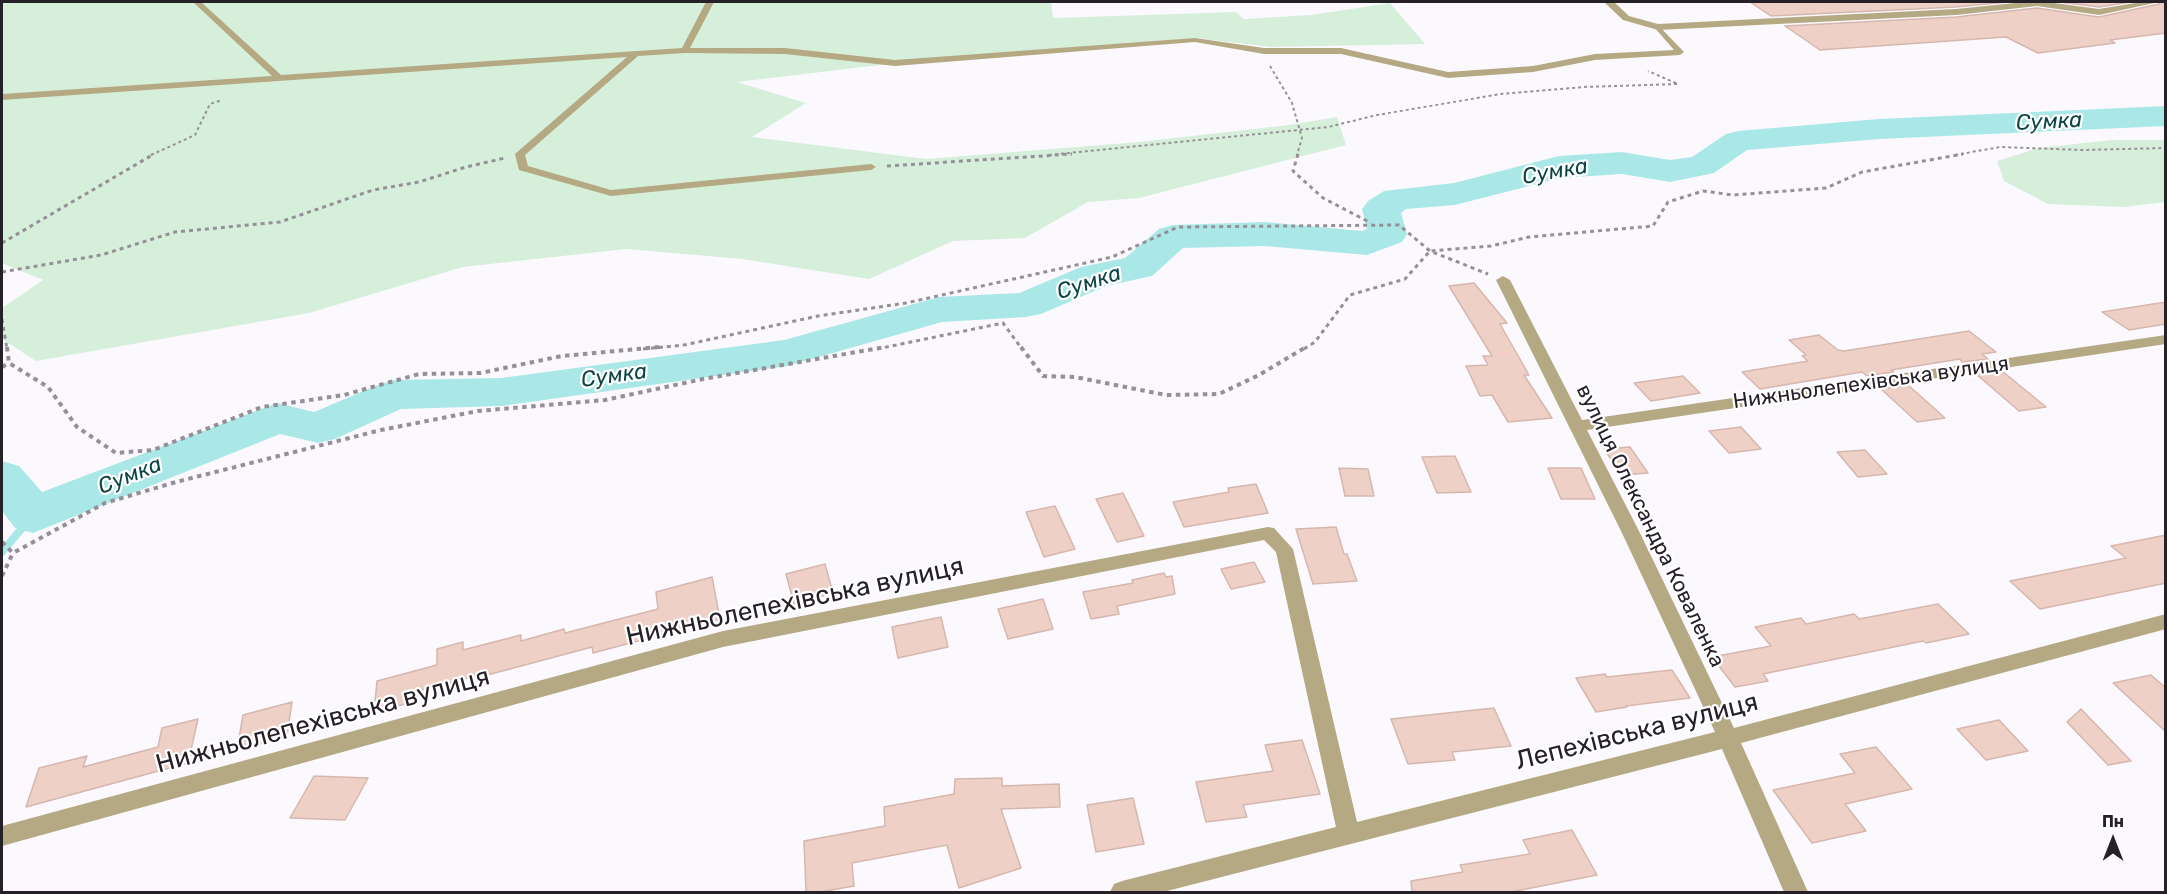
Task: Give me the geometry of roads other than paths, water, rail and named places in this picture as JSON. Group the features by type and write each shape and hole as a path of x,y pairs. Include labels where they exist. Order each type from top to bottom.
{"street":[{"path":"1609,2 1626,18 1658,27 1956,12 2033,2 2099,12 2154,2"},
{"name":"вулиця Олександра Коваленка","path":"1503,280 1631,533 1728,738 1796,892"},
{"name":"Нижньолепехівська вулиця","path":"1576,426 2166,339"},
{"name":"Нижньолепехівська вулиця","path":"2,837 723,639 1268,533 1284,549 1348,833"},
{"name":"Лепехівська вулиця","path":"1122,892 1728,738 2166,621"}],"lane":[{"path":"197,2 279,78"},
{"path":"685,50 710,2"},
{"path":"2,97 685,50 785,51 895,63 1196,40 1264,51 1341,51 1448,75 1533,69 1595,57 1680,52 1658,27"},
{"path":"636,53 520,154 523,168 611,193 871,167"}],"waterway":[{"name":"Сумка","path":"2,478 33,515 277,418 318,428 394,395 501,392 787,353 939,310 1026,305 1095,276 1138,268 1173,237 1265,234 1367,243 1388,234 1381,209 1397,199 1455,194 1559,167 1622,163 1670,171 1702,166 1738,141 1879,129 2166,116"},
{"path":"2,552 33,515"}]}
